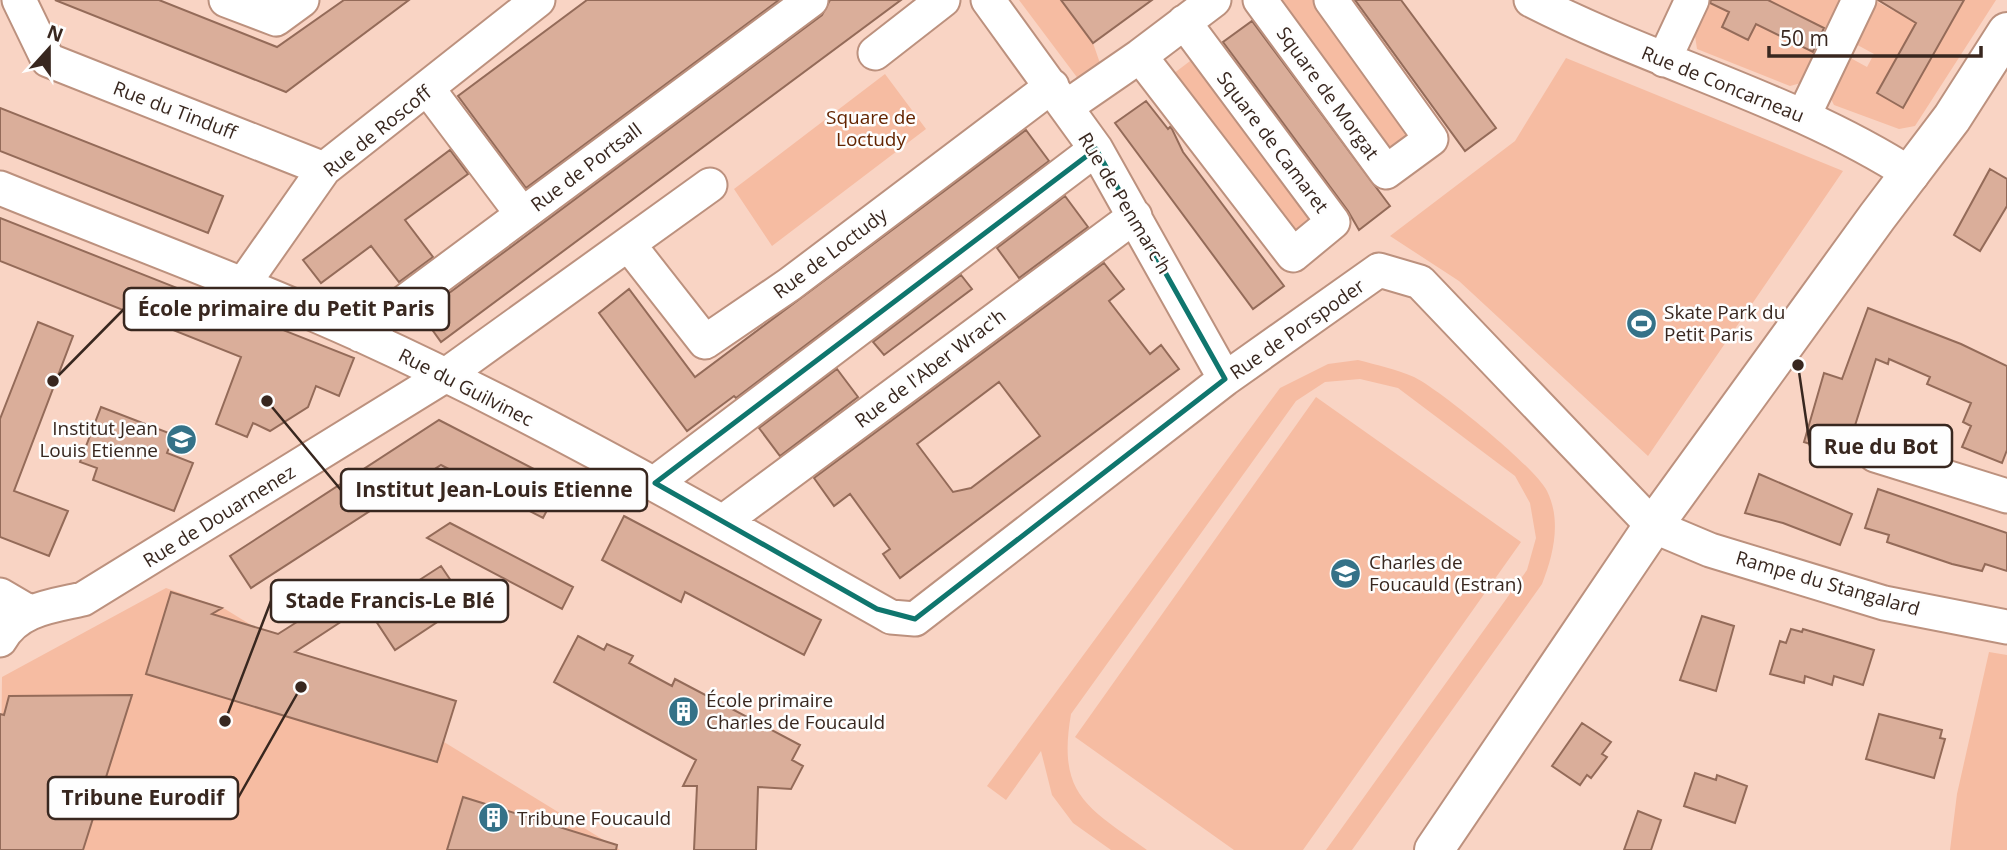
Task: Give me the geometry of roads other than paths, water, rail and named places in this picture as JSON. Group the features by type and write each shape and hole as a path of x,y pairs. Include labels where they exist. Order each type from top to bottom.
{"street":[{"name":"Rue du Tinduff","path":"19,0 48,60 324,169"},
{"path":"226,0 276,19 302,0"},
{"name":"Rue de Portsall","path":"360,335 811,0"},
{"path":"875,53 943,0"},
{"name":"Rue de Penmarc'h","path":"988,0 1096,149 1225,379"},
{"name":"Rue de Loctudy","path":"629,245 705,342 1059,97 1140,56 1214,0"},
{"name":"Square de Morgat","path":"1260,0 1386,172 1431,139 1331,0"},
{"name":"Rue de Concarneau","path":"1531,0 1584,27 1804,115 1912,175"},
{"path":"1664,60 1692,0"},
{"path":"1804,115 1859,0"},
{"name":"Rue de Roscoff","path":"242,286 324,169 428,89 529,2"},
{"name":"Square de Camaret","path":"1140,56 1293,255 1333,222 1184,22"},
{"path":"1434,850 1653,526 1912,175 2007,32"},
{"path":"428,89 522,214"},
{"path":"655,483 1096,149"},
{"name":"Rue de Douarnenez","path":"29,612 83,599 446,375 710,185"},
{"name":"Rue du Guilvinec","path":"0,188 360,335 446,375 655,483 891,617 915,620"},
{"name":"Rue de l'Aber Wrac'h","path":"724,521 1135,216"},
{"name":"Rue de Porspoder","path":"915,620 1225,379 1380,270 1420,282 1653,526"},
{"path":"1875,455 2007,496"},
{"name":"Rampe du Stangalard","path":"1653,526 1710,550 1884,603 2007,627"},
{"path":"0,595 29,612 5,630 0,640"}],"place":[{"name":"Skate Park du Petit Paris","path":"1641,323"},
{"name":"Rue du Bot","path":"1798,365"},
{"name":"École primaire du Petit Paris","path":"53,381"},
{"name":"Institut Jean-Louis Etienne","path":"267,401"},
{"name":"Institut Jean Louis Etienne","path":"181,439"},
{"name":"Charles de Foucauld (Estran)","path":"1346,573"},
{"name":"Tribune Eurodif","path":"301,687"},
{"name":"École primaire Charles de Foucauld","path":"683,711"},
{"name":"Stade Francis-Le Blé","path":"225,721"},
{"name":"Tribune Foucauld","path":"494,818"}],"park label":[{"name":"Square de Loctudy","path":"871,128"}]}
